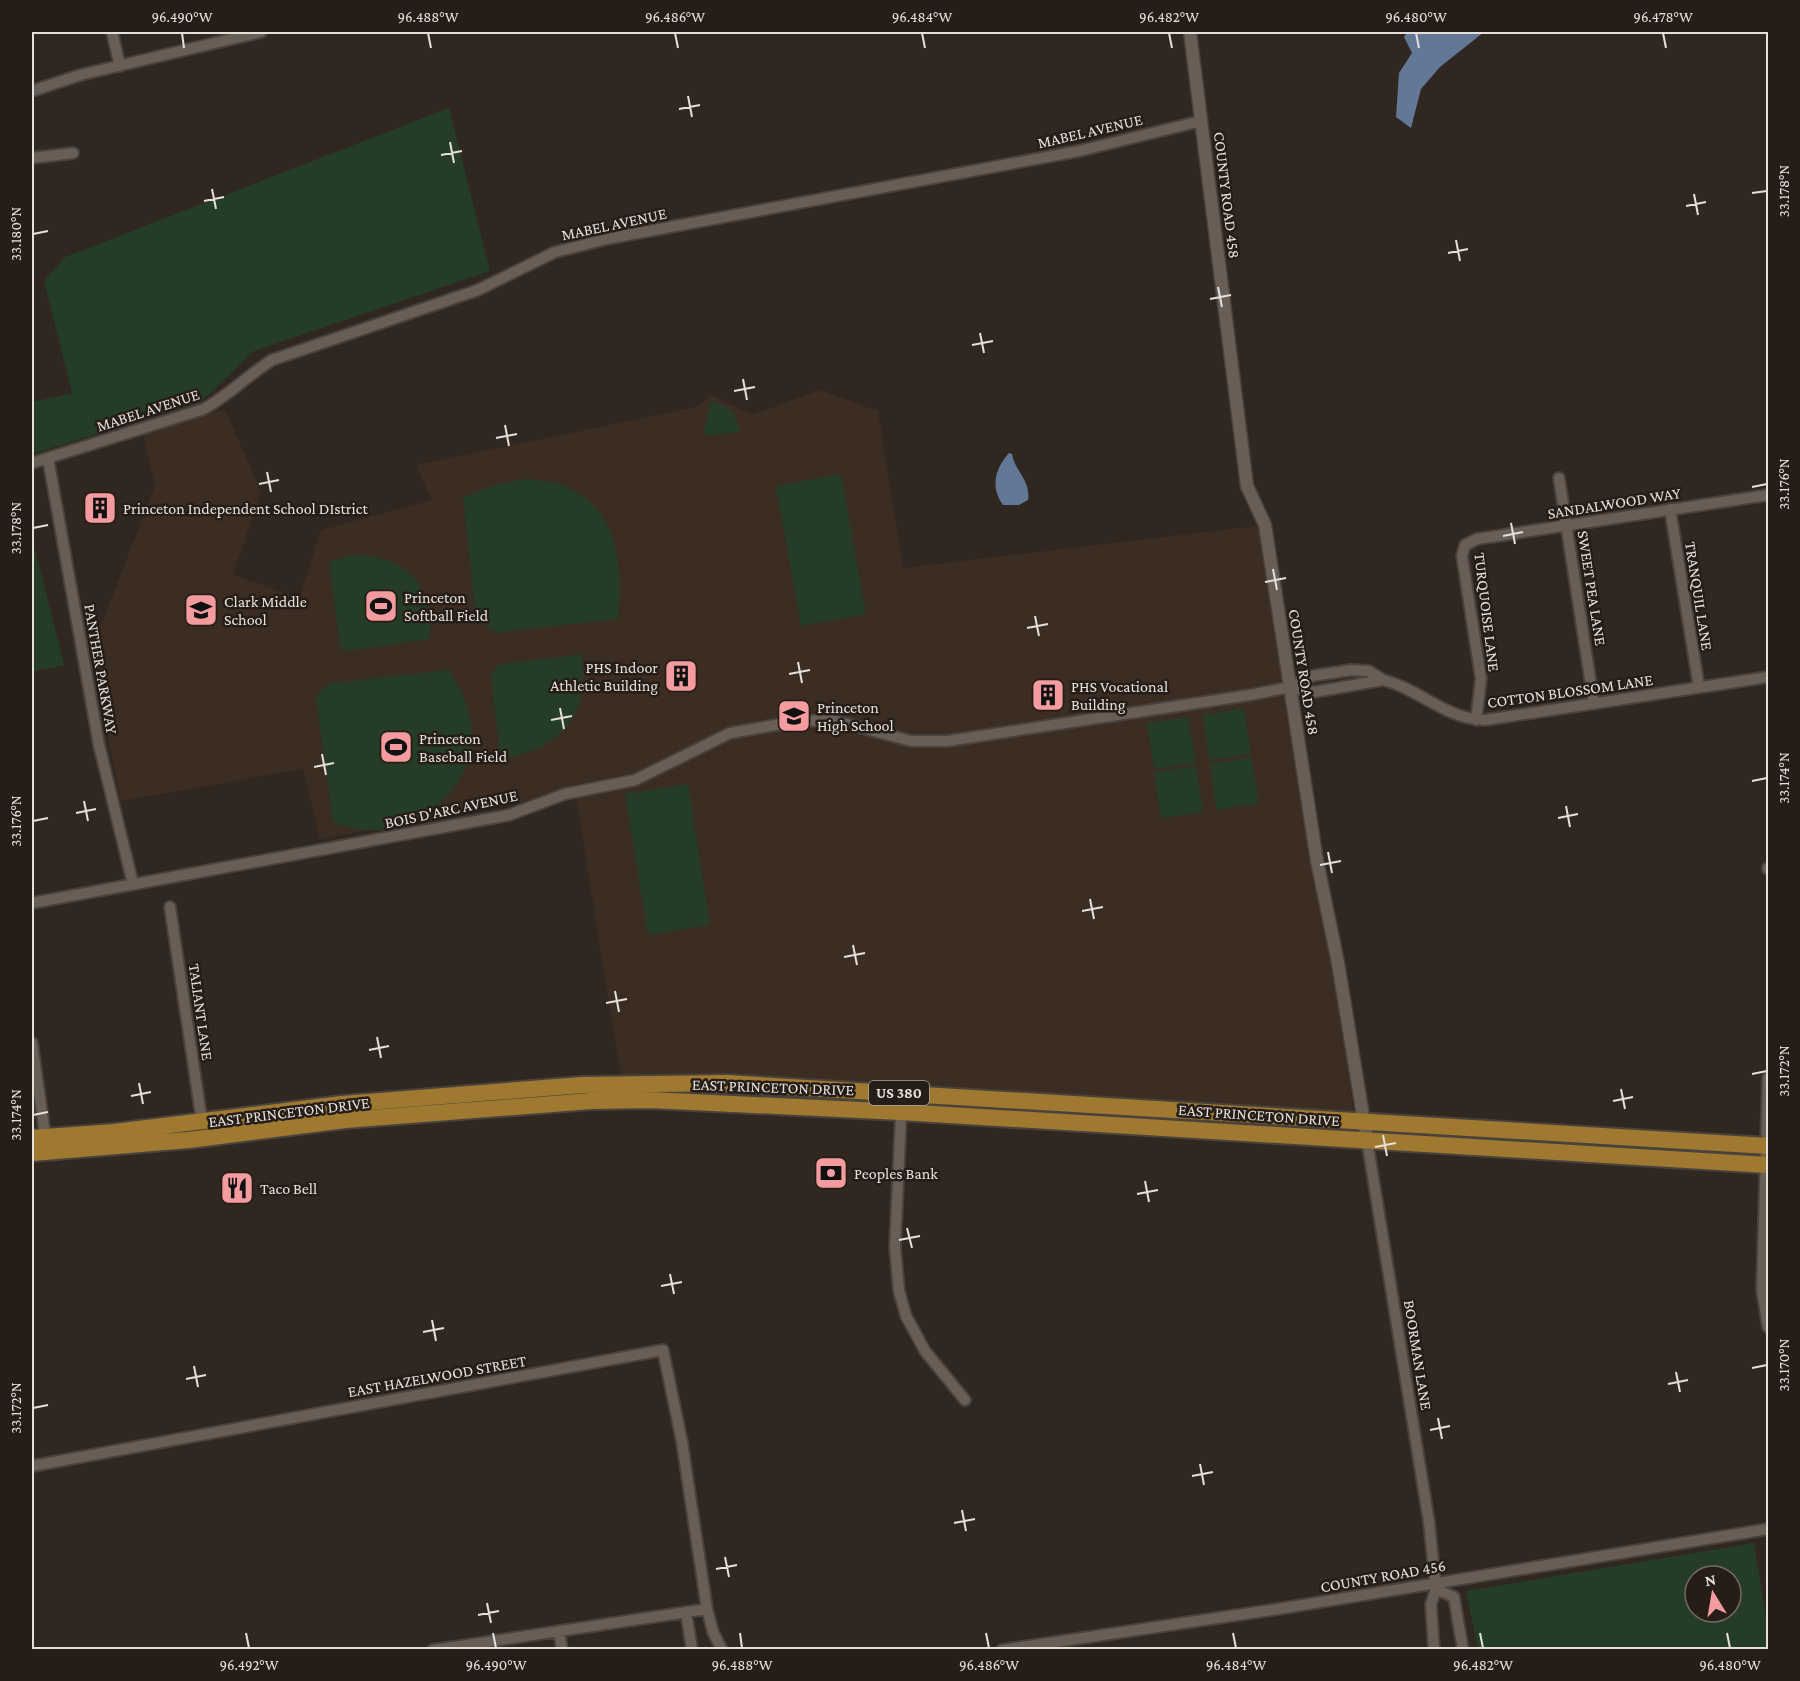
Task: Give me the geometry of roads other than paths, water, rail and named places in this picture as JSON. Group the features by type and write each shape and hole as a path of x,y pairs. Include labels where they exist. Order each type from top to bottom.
{"highway":[{"name":"EAST PRINCETON DRIVE","path":"39,1145 114,1132 202,1122 226,1127 342,1104 582,1085 726,1083 1767,1146"},
{"path":"726,1083 726,1104"},
{"name":"EAST PRINCETON DRIVE","path":"39,1145 226,1127 591,1101 650,1100 901,1112 1766,1165"}],"street":[{"path":"112,32 120,66"},
{"path":"32,91 80,75 120,66 223,36 261,32"},
{"name":"COUNTY ROAD 458","path":"1190,32 1247,486 1265,525 1318,867 1338,963 1367,1140"},
{"name":"MABEL AVENUE","path":"32,464 204,409 227,396 246,377 272,360 478,290 555,252 610,238 1068,153 1201,121"},
{"path":"32,158 73,153"},
{"name":"PANTHER PARKWAY","path":"48,458 99,745 133,884"},
{"name":"SWEET PEA LANE","path":"1559,478 1594,704"},
{"name":"SANDALWOOD WAY","path":"1465,545 1477,539 1768,495"},
{"name":"TRANQUIL LANE","path":"1670,509 1699,687"},
{"name":"TURQUOISE LANE","path":"1465,545 1462,556 1481,679 1476,720"},
{"name":"COTTON BLOSSOM LANE","path":"1290,687 1314,692 1383,680 1406,688 1450,714 1476,720 1768,677"},
{"name":"BOIS D'ARC AVENUE","path":"32,903 509,815 565,794 635,780 730,733 760,727 825,719 911,741 948,741 1290,687"},
{"name":"TALIANT LANE","path":"170,907 202,1122"},
{"path":"32,1043 39,1145"},
{"path":"1768,1078 1762,1290 1768,1327"},
{"path":"902,1093 894,1247 899,1291 906,1316 925,1351 965,1400"},
{"name":"BOORMAN LANE","path":"1367,1140 1430,1522 1435,1585 1431,1604 1434,1650"},
{"name":"EAST HAZELWOOD STREET","path":"32,1466 663,1350 682,1443 707,1609"},
{"name":"COUNTY ROAD 456","path":"1002,1650 1435,1585 1768,1529"},
{"path":"1435,1585 1454,1597 1463,1650"},
{"path":"433,1650 477,1646 558,1631 707,1609 713,1632 722,1650"},
{"path":"686,1612 692,1650"},
{"path":"558,1631 562,1650"}],"water":[{"path":"1407,32 1484,32 1440,67 1421,89 1411,128 1396,117 1399,73 1412,53 1404,37"},
{"path":"1009,453 1012,454 1027,487 1028,500 1019,505 1003,505 996,492 996,478 1000,465"}],"place":[{"name":"Princeton Independent School DIstrict","path":"100,508"},
{"name":"Princeton Softball Field","path":"381,606"},
{"name":"Clark Middle School","path":"201,610"},
{"name":"PHS Indoor Athletic Building","path":"681,676"},
{"name":"PHS Vocational Building","path":"1048,695"},
{"name":"Princeton High School","path":"794,716"},
{"name":"Princeton Baseball Field","path":"396,747"},
{"name":"Peoples Bank","path":"831,1173"},
{"name":"Taco Bell","path":"237,1188"}]}
